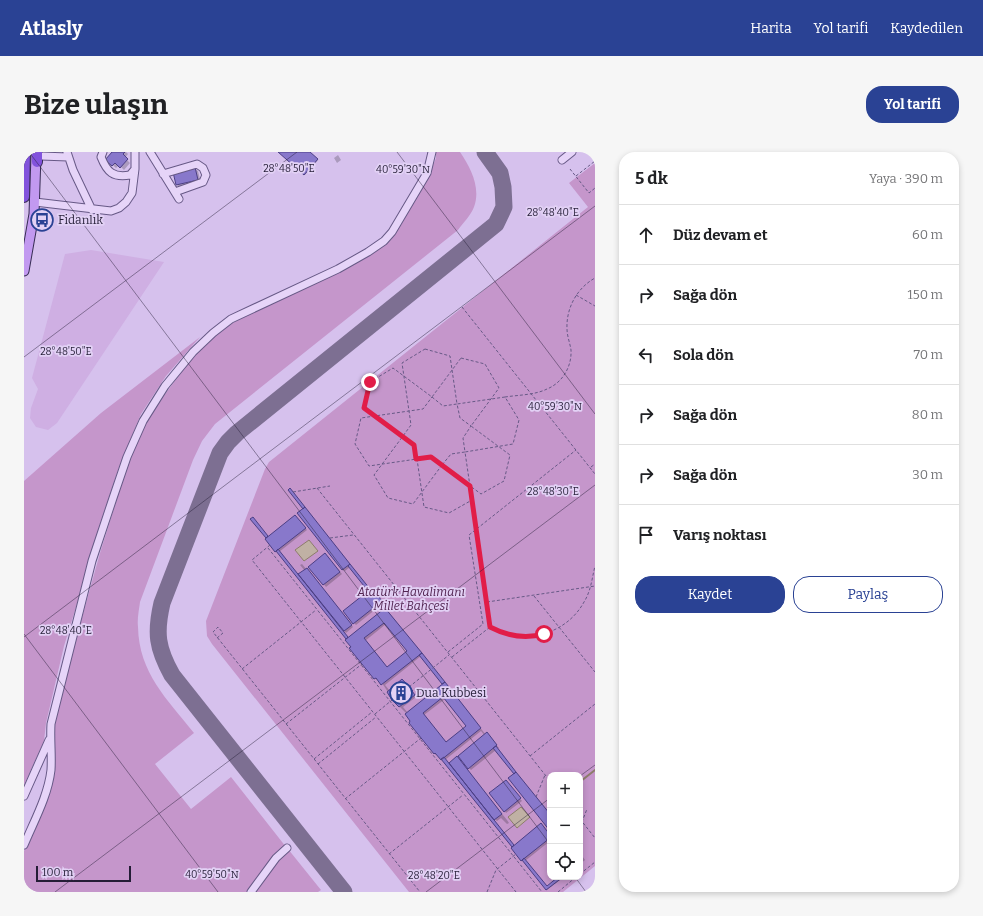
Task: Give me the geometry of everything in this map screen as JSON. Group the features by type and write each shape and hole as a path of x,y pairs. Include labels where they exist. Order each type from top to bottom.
{"highway":[{"path":"24,197 25,152"}],"main road":[{"path":"24,271 31,237 38,156"}],"street":[{"path":"103,152 101,157 105,166 112,173 120,177 130,176 135,169"},
{"path":"35,202 92,210 111,211 119,208 132,193 135,169 135,152"},
{"path":"150,152 179,199"},
{"path":"24,845 47,791 51,769 51,724 92,561 127,456 143,421 162,392 193,352 213,333 231,319 338,269 384,242 392,232 427,173 432,152"},
{"path":"562,160 572,152"},
{"path":"38,156 68,154 73,170 92,210"},
{"path":"163,174 197,164 204,170 205,178 203,182 175,192"},
{"path":"24,796 50,738"},
{"path":"252,892 276,858 287,848"}],"path":[{"path":"576,176 595,161"},
{"path":"570,169 589,193 595,188"},
{"path":"472,500 449,513 424,507 414,445 364,408 370,382 393,368 443,406 540,392 553,386 563,377 568,368 571,352 567,333 567,320 570,307 576,295 586,284 595,278"},
{"path":"576,295 595,306"},
{"path":"462,307 595,474"},
{"path":"490,627 486,602 472,500 470,486 465,452 462,438 471,426 491,399 499,388 485,364 461,358 452,370 432,397 423,409 409,411 375,416 361,418 355,444 368,466 383,464 416,459 431,457 442,465 470,486 481,494 504,481 510,455 499,447 471,426 460,418 457,404 452,370 450,356 425,349 402,363 409,411 412,425 403,436 383,464 374,476 388,498 413,504 422,493 442,465 450,454 465,452 499,447 513,444 519,420 505,397"},
{"path":"447,652 483,624 469,535 576,450"},
{"path":"590,468 595,464"},
{"path":"293,492 330,486"},
{"path":"317,488 547,777"},
{"path":"330,538 354,535"},
{"path":"270,545 252,560 516,892"},
{"path":"267,547 542,892"},
{"path":"490,627 505,634 527,637 544,634 559,627 573,617 581,608 590,587 595,566"},
{"path":"486,602 595,586"},
{"path":"534,595 595,672"},
{"path":"242,669 317,609"},
{"path":"217,638 223,633 218,627 212,631 217,638 420,892"},
{"path":"452,657 490,627"},
{"path":"409,686 449,655"},
{"path":"286,724 361,664"},
{"path":"374,714 392,700"},
{"path":"530,756 595,704"},
{"path":"314,759 372,712"},
{"path":"318,764 377,717"},
{"path":"345,799 421,739"},
{"path":"536,797 545,775"},
{"path":"389,854 464,794"},
{"path":"583,819 587,809"},
{"path":"583,823 595,838"},
{"path":"487,892 498,869 516,854"},
{"path":"583,872 595,862"},
{"path":"558,892 572,880"}],"shaded area":[{"path":"91,250 164,262 57,423 48,430 36,427 30,418 31,408 38,389 32,378 65,254"},
{"path":"309,540 318,551 304,561 295,550"},
{"path":"521,807 530,817 517,828 508,817"}],"green space":[{"path":"436,152 460,152 468,165 476,185 476,200 471,213 458,230 215,424 202,441 193,460 140,602 138,624 143,658 156,684 194,733 155,764 191,809 231,777 286,847 249,892 24,892 24,851 49,796 54,770 55,719 62,689 100,553 130,457 146,423 185,367 203,346 221,330 241,318 357,262 379,249 391,238 401,225 430,173 436,158"},
{"name":"Atatürk Havalimanı Millet Bahçesi","path":"595,163 595,866 583,876 583,772 547,772 547,880 578,880 563,892 409,892 212,644 207,636 206,621 269,462 588,207 569,183"},
{"path":"200,337 166,376 141,414 118,470 99,527 64,646 46,723 44,741 24,785 24,481 101,413"},
{"path":"288,849 321,890 318,892 253,892 277,860"}],"building":[{"path":"112,152 125,152 123,154 128,159 120,168 115,163 112,166 105,160"},
{"path":"278,152 310,152 318,159 304,175"},
{"path":"195,167 198,180 176,185 173,172"},
{"path":"290,488 305,507 303,509 288,490"},
{"path":"305,507 350,564 342,570 297,513"},
{"path":"295,515 306,528 275,552 265,539"},
{"path":"253,517 268,536 266,538 250,519"},
{"path":"278,549 348,637 346,639 276,551"},
{"path":"325,553 340,572 323,585 308,567"},
{"path":"350,564 370,589 368,591 348,566"},
{"path":"307,568 352,625 344,631 298,574"},
{"path":"372,588 382,601 353,624 343,611"},
{"path":"385,608 422,653 381,685 376,678 374,679 349,648 351,647 345,640","holes":["384,623 407,651 387,667 364,638"]},
{"path":"422,653 445,682 442,684 419,655"},
{"name":"Dua Kubbesi","path":"402,679 415,695 399,707 387,692"},
{"path":"445,682 481,728 441,760 435,753 434,754 409,723 410,721 405,714","holes":["443,697 466,726 446,742 423,713"]},
{"path":"487,732 497,745 468,769 458,756"},
{"path":"496,746 516,772 514,774 493,748"},
{"path":"457,756 502,814 494,820 449,763"},
{"path":"444,757 514,845 512,847 441,759"},
{"path":"516,772 547,810 547,827 508,778"},
{"path":"506,780 521,798 504,812 489,793"},
{"path":"541,823 547,831 547,840 521,861 511,848"},
{"path":"524,858 547,886 554,880 559,880 546,890 522,860"}],"waterway":[{"path":"583,779 595,770"}],"taxiway":[{"path":"344,892 172,675 160,648 158,623 162,603 220,453 228,442 237,433 496,224 504,207 503,187 500,173 485,152"}],"place":[{"name":"Fidanlık","path":"42,220"},
{"name":"Dua Kubbesi","path":"401,693"}],"route":[{"path":"370,382 364,408 414,445 416,459 431,457 470,486 490,627 505,634 516,636 527,637 544,634"}]}
